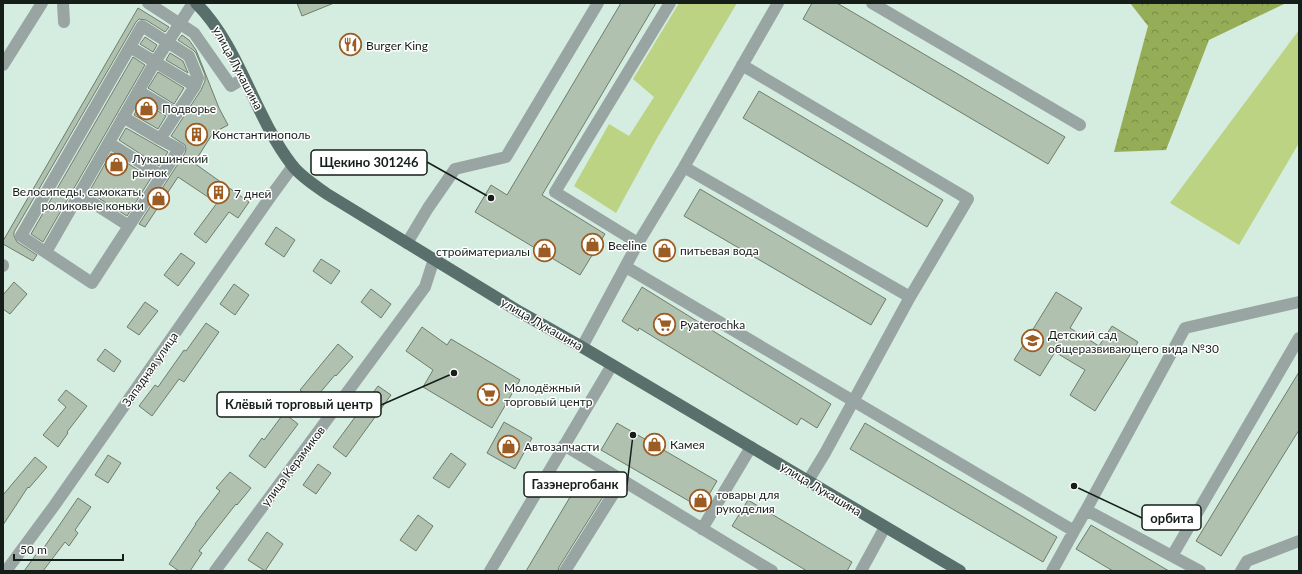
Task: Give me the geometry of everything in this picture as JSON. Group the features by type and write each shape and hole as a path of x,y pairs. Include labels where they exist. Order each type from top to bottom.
{"main road":[{"name":"улица Лукашина","path":"196,3 208,14 223,37 277,143 293,166 327,194 520,312 582,347 960,571"}],"street":[{"path":"3,65 42,3"},
{"path":"63,3 64,22"},
{"path":"148,3 194,33 231,86 244,78"},
{"path":"46,252 155,62 193,3"},
{"path":"407,243 428,208 455,169 506,157 598,3"},
{"path":"638,242 555,192 670,3"},
{"path":"582,347 638,242 684,167 778,3"},
{"path":"872,3 1080,125"},
{"path":"123,117 160,139 179,149 92,283 21,236 142,26 189,56 198,78 195,86 160,139"},
{"path":"130,47 195,86"},
{"path":"742,65 968,199 910,297 853,400 826,453 808,481"},
{"path":"138,91 176,114"},
{"path":"109,143 162,176"},
{"name":"Западная улица","path":"6,571 54,506 293,166"},
{"path":"684,167 910,297"},
{"path":"79,194 129,226"},
{"name":"улица Керамиков","path":"214,571 425,287 434,259"},
{"path":"626,267 1074,531"},
{"path":"1052,571 1185,328 1299,302"},
{"path":"1172,556 1299,338"},
{"path":"490,571 612,365"},
{"path":"564,445 772,571"},
{"path":"702,529 751,447"},
{"path":"565,571 622,480"},
{"path":"1086,510 1200,571"},
{"path":"861,571 885,527"},
{"path":"1241,571 1247,561 1299,541"}],"green space":[{"path":"679,3 737,3 656,140 616,213 574,186 609,124 629,136 654,97 633,79"},
{"path":"1130,3 1286,3 1209,40 1166,150 1114,152 1148,26"},
{"path":"1299,30 1299,143 1239,245 1170,203"}],"building":[{"path":"297,3 334,3 302,16"},
{"path":"621,3 656,3 542,195 605,234 580,275 475,212 491,185 507,195"},
{"path":"812,3 837,3 1065,137 1048,164 803,19"},
{"path":"138,8 169,27 165,32 146,20 139,19 136,22 14,232 17,242 37,255 33,261 3,244 3,241"},
{"path":"182,35 189,40 196,50 219,108 228,125 213,133 194,163 249,202 238,218 229,212 206,243 194,234 217,203 178,177 145,227 139,224 185,153 185,145 171,136 201,90 205,81 205,75 196,53 178,40"},
{"path":"145,37 157,45 153,52 140,44"},
{"path":"170,53 183,61 188,73 166,60"},
{"path":"133,57 145,65 43,242 31,234"},
{"path":"158,72 184,88 174,104 148,88"},
{"path":"759,91 943,200 927,227 743,118"},
{"path":"141,101 166,116 158,129 134,115"},
{"path":"126,128 168,152 159,166 119,140"},
{"path":"111,153 151,178 127,216 89,192"},
{"path":"700,189 886,299 871,325 684,216"},
{"path":"276,227 295,240 284,257 265,244"},
{"path":"181,253 195,263 178,286 164,275"},
{"path":"321,259 340,271 331,284 313,271"},
{"path":"14,282 27,294 10,314 3,309 3,295"},
{"path":"234,284 249,295 235,315 220,304"},
{"path":"642,287 831,404 817,428 801,418 797,425 639,328 638,331 622,321"},
{"path":"371,289 391,304 381,318 361,302"},
{"path":"1056,292 1082,308 1070,328 1099,346 1112,326 1138,342 1095,411 1070,395 1085,370 1055,352 1040,376 1014,360"},
{"path":"145,302 158,311 139,335 127,327"},
{"path":"206,323 219,332 184,382 179,379 152,416 139,406 155,385 158,387 184,350 186,351"},
{"path":"422,327 447,345 451,339 520,380 492,428 423,387 433,370 406,351"},
{"path":"338,344 353,357 336,376 335,375 313,401 300,390"},
{"path":"105,349 121,361 114,372 97,360"},
{"path":"1299,372 1299,430 1221,556 1196,541"},
{"path":"378,386 391,395 346,457 333,447"},
{"path":"66,390 87,406 67,432 68,433 58,447 43,435 66,407 58,400"},
{"path":"284,413 298,424 265,468 249,456 262,438 264,440"},
{"name":"Автозапчасти","path":"504,422 532,438 515,469 487,453"},
{"path":"617,423 717,481 701,508 601,450"},
{"path":"865,423 1057,537 1043,562 850,449"},
{"path":"451,453 466,464 449,488 433,478"},
{"path":"108,455 121,463 108,483 95,475"},
{"path":"35,457 47,467 29,488 28,487 3,525 3,495"},
{"path":"318,464 331,473 316,494 303,485"},
{"path":"230,472 251,488 237,505 236,504 199,551 202,553 190,571 179,571 169,564 195,524 220,491 216,488"},
{"path":"585,472 609,487 559,567 558,571 526,571"},
{"path":"78,498 91,507 75,530 78,533 69,546 65,542 43,571 24,571 41,548 43,549"},
{"path":"748,500 852,562 847,571 807,571 732,526"},
{"path":"418,515 433,526 416,551 400,540"},
{"path":"1091,525 1169,571 1113,571 1076,549"},
{"path":"267,532 283,544 265,571 248,560"}],"place":[{"name":"Burger King","path":"350,45"},
{"name":"Подворье","path":"147,108"},
{"name":"Константинополь","path":"196,134"},
{"name":"Лукашинский рынок","path":"117,165"},
{"name":"7 дней","path":"219,193"},
{"name":"Велосипеды, самокаты, роликовые коньки","path":"159,198"},
{"name":"Щекино 301246","path":"491,198"},
{"name":"Beeline","path":"593,245"},
{"name":"питьевая вода","path":"665,250"},
{"name":"стройматериалы","path":"545,251"},
{"name":"Pyaterochka","path":"665,324"},
{"name":"Детский сад общеразвивающего вида №30","path":"1033,341"},
{"name":"Клёвый торговый центр","path":"454,373"},
{"name":"Молодёжный торговый центр","path":"489,394"},
{"name":"Газэнергобанк","path":"633,435"},
{"name":"Камея","path":"654,444"},
{"name":"Автозапчасти","path":"509,446"},
{"name":"орбита","path":"1074,486"},
{"name":"товары для рукоделия","path":"700,501"}]}
